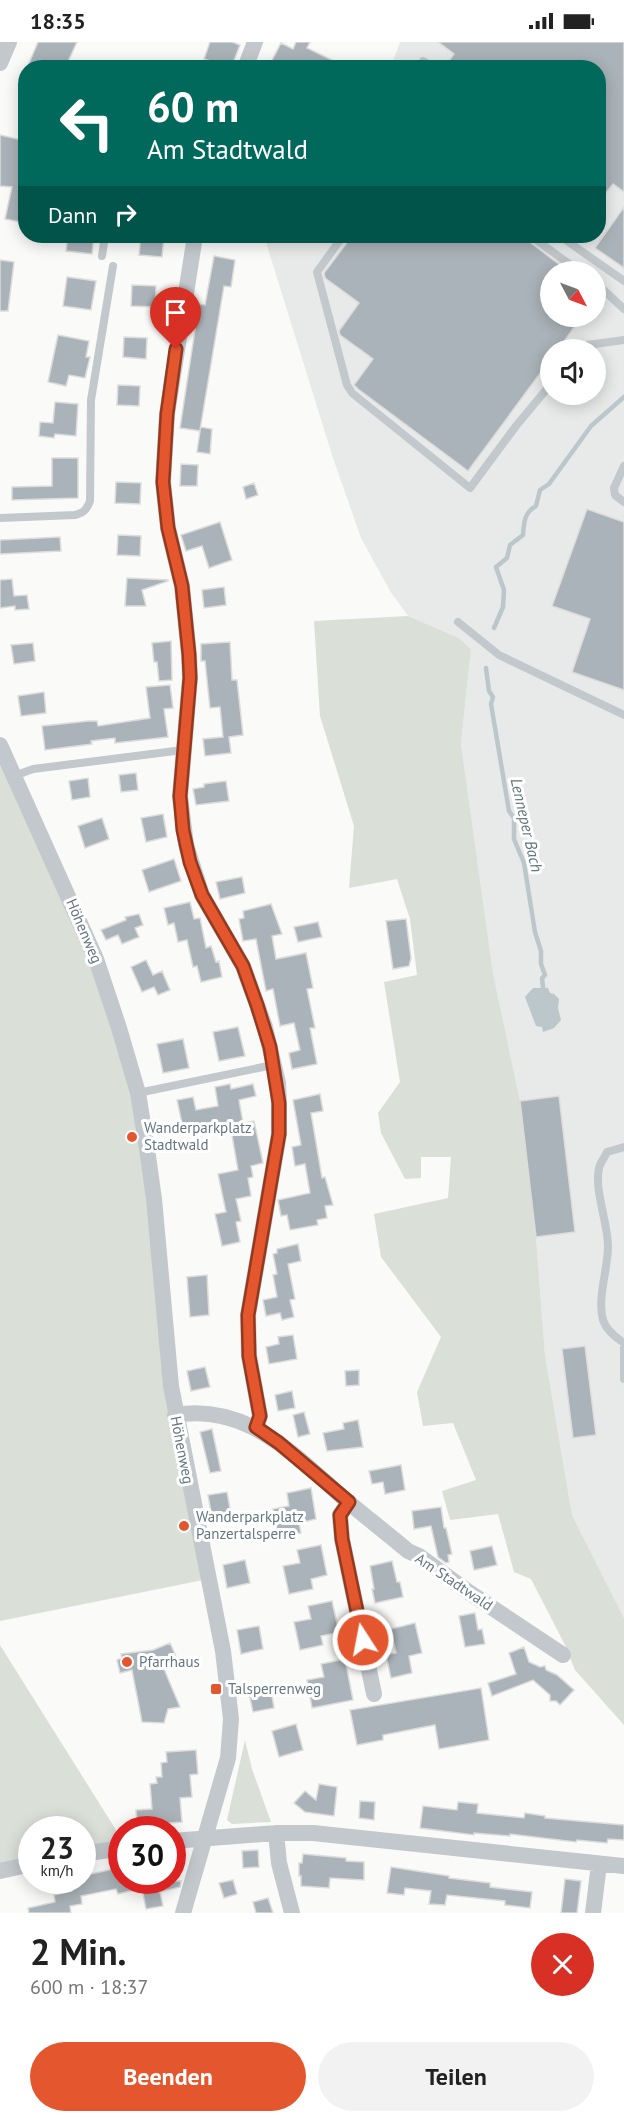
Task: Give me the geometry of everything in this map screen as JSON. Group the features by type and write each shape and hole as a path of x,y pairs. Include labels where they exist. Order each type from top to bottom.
{"street":[{"path":"0,63 9,42"},
{"path":"248,60 255,42"},
{"path":"194,243 167,414 163,482 168,528 182,586 189,645 190,678 180,796 190,862 202,895 243,966 265,1027 279,1103 279,1134 248,1315 249,1356 260,1416 256,1427"},
{"name":"Höhenweg","path":"0,745 96,959 138,1093 154,1199 175,1414 223,1651 231,1719 228,1758 183,1913"},
{"name":"Am Stadtwald","path":"175,1414 213,1415 256,1427 279,1443 408,1551 419,1556 563,1655"},
{"path":"349,1502 340,1515 342,1539 374,1694"},
{"path":"276,1833 279,1863 292,1913"},
{"path":"186,1839 276,1833 313,1833 624,1866"},
{"path":"593,1913 599,1864"},
{"path":"0,1871 18,1867"}],"lane":[{"path":"102,256 104,243"},
{"path":"338,243 317,272 347,385 352,393 470,488 540,397"},
{"path":"541,243 565,261"},
{"path":"570,243 624,281"},
{"path":"0,518 75,515 82,514 87,508 90,501 91,400 113,266"},
{"path":"606,292 624,309"},
{"path":"606,342 624,340"},
{"path":"624,466 614,488 615,495 624,502"},
{"path":"458,622 499,655 624,715"},
{"path":"14,776 33,769 183,750"},
{"path":"138,1093 273,1065"},
{"path":"624,1147 607,1152 599,1167 598,1183 608,1244 606,1277 600,1305 603,1321 613,1336 624,1344 624,1378"}],"shaded area":[{"path":"400,42 624,42 624,1618 572,1515 545,1355 536,1237 520,1101 493,973 461,744 471,649 459,638 408,616 390,591 361,538 333,458 266,243 606,243 606,60 394,60"},
{"path":"408,616 459,638 471,649 461,744 493,973 520,1101 536,1237 545,1355 572,1515 624,1618 624,1725 575,1670 565,1645 531,1579 514,1572 498,1514 450,1520 442,1491 476,1480 453,1423 423,1426 417,1392 441,1337 381,1257 374,1214 448,1198 451,1157 421,1157 421,1178 405,1179 381,1133 378,1113 400,1082 384,982 417,975 410,919 397,879 349,888 354,826 320,716 314,621"},
{"path":"0,745 119,1028 158,1253 208,1579 0,1621"},
{"path":"533,988 548,988 550,993 559,999 558,1008 561,1020 554,1028 543,1032 542,1027 536,1026 525,997"},
{"path":"0,1645 108,1817 108,1850 96,1852 96,1816 18,1816 18,1867 0,1871"},
{"path":"245,1740 252,1769 271,1822 232,1824 227,1820"}],"building":[{"path":"38,42 77,42 69,60 30,60"},
{"path":"210,42 232,42 240,45 234,60 204,59"},
{"path":"296,42 310,42 307,48 332,60 272,60 281,43 293,49"},
{"path":"438,42 624,42 624,192 613,184 606,193 606,60 450,60 454,54"},
{"path":"0,135 18,139 18,221 5,219 12,187 0,186"},
{"path":"624,207 624,268 595,248 599,243 606,243 606,232"},
{"path":"67,243 93,243 92,254 66,251"},
{"path":"140,243 163,243 162,257 139,255"},
{"path":"347,243 531,243 555,261 540,261 540,327 574,327 566,339 540,339 540,374 468,471 354,385 373,359 340,335 339,331 359,303 325,278 324,273"},
{"path":"214,256 235,260 231,287 224,286 200,430 201,427 212,429 210,454 197,452 200,431 180,428 199,304 205,305"},
{"path":"0,260 14,262 8,311 0,311"},
{"path":"67,277 96,281 91,310 63,306"},
{"path":"132,285 156,286 155,307 131,306"},
{"path":"58,335 89,341 86,357 90,357 85,378 69,375 66,386 48,382"},
{"path":"124,337 147,338 146,359 123,357"},
{"path":"118,385 140,386 139,406 117,405"},
{"path":"55,402 78,404 76,436 55,434 54,438 39,436 40,422 53,423"},
{"path":"52,458 78,458 78,498 12,500 12,487 52,486"},
{"path":"181,464 198,465 197,486 180,486"},
{"path":"116,482 141,483 140,504 115,503"},
{"path":"254,483 258,495 246,499 243,487"},
{"path":"587,509 624,522 624,690 572,672 590,619 552,606"},
{"path":"220,522 232,560 209,568 202,546 186,551 181,535"},
{"path":"118,535 141,536 140,556 117,555"},
{"path":"60,537 61,551 0,554 0,540"},
{"path":"127,578 168,581 142,590 146,606 125,606"},
{"path":"12,579 14,596 27,595 29,609 15,610 15,606 0,608 0,580"},
{"path":"224,587 226,605 204,608 202,590"},
{"path":"171,641 172,680 159,681 152,643"},
{"path":"230,642 232,680 237,680 243,735 229,737 231,753 205,756 203,739 223,737 220,707 210,708 205,661 201,661 201,644"},
{"path":"33,643 35,661 14,664 11,645"},
{"path":"170,685 173,708 164,709 168,737 115,743 115,738 91,741 92,744 45,750 42,726 97,721 98,726 150,718 146,687"},
{"path":"44,692 46,713 21,716 18,696"},
{"path":"136,773 138,790 121,792 119,775"},
{"path":"88,778 90,797 72,800 69,781"},
{"path":"226,781 229,801 196,805 193,789 204,787 204,784"},
{"path":"163,814 167,837 146,842 141,818"},
{"path":"102,818 109,839 85,848 78,826"},
{"path":"174,859 181,881 149,892 142,870"},
{"path":"242,877 245,893 220,899 216,882"},
{"path":"190,902 194,919 200,918 206,948 211,946 216,962 219,961 222,977 201,982 197,966 193,967 187,940 178,942 174,923 168,925 164,908"},
{"path":"271,904 282,934 272,936 276,959 306,953 313,988 307,989 315,1028 310,1028 317,1064 292,1069 289,1053 300,1050 294,1023 280,1026 273,989 266,991 256,939 243,941 239,919 244,918 243,911"},
{"path":"139,914 143,925 135,928 139,937 122,944 118,935 106,940 101,930 126,920 125,917"},
{"path":"406,919 411,958 409,966 393,969 386,921"},
{"path":"318,922 322,937 298,942 294,927"},
{"path":"146,960 153,975 162,971 170,990 158,995 154,987 142,992 131,967"},
{"path":"238,1027 245,1056 219,1061 213,1032"},
{"path":"183,1039 189,1068 163,1073 157,1044"},
{"path":"230,1084 231,1089 253,1084 256,1096 239,1100 243,1123 254,1121 263,1163 251,1166 253,1177 248,1178 251,1196 236,1199 241,1221 236,1222 240,1242 222,1246 215,1214 226,1212 218,1174 238,1170 230,1124 205,1129 204,1123 183,1128 177,1100 193,1097 196,1110 218,1106 215,1087"},
{"path":"320,1094 323,1111 311,1113 322,1178 325,1177 333,1205 325,1206 327,1218 317,1220 318,1225 290,1230 287,1215 281,1216 278,1200 310,1193 305,1164 295,1166 292,1147 301,1145 293,1100"},
{"path":"559,1096 575,1232 536,1237 520,1101"},
{"path":"298,1244 301,1261 288,1264 295,1299 290,1300 294,1317 282,1320 280,1313 266,1316 263,1300 277,1297 273,1275 277,1274 273,1254 277,1253 277,1249"},
{"path":"207,1275 209,1315 190,1317 187,1277"},
{"path":"293,1335 297,1359 269,1364 266,1347 279,1344 278,1337"},
{"path":"585,1346 596,1435 573,1438 562,1349"},
{"path":"205,1367 210,1387 191,1391 187,1371"},
{"path":"359,1370 359,1385 346,1386 345,1371"},
{"path":"292,1391 295,1408 278,1411 275,1395"},
{"path":"304,1412 310,1434 298,1437 293,1415"},
{"path":"358,1420 363,1447 327,1451 323,1433 344,1429 343,1423"},
{"path":"212,1429 221,1471 210,1473 200,1432"},
{"path":"401,1465 405,1490 385,1494 383,1482 372,1484 369,1471"},
{"path":"311,1488 316,1519 299,1523 301,1533 278,1537 273,1509 289,1506 287,1493"},
{"path":"227,1492 231,1514 212,1518 208,1495"},
{"path":"441,1507 444,1528 446,1528 452,1554 448,1555 449,1562 446,1563 438,1557 431,1526 414,1529 412,1511"},
{"path":"321,1545 327,1575 311,1579 313,1589 289,1594 283,1566 300,1563 297,1550"},
{"path":"492,1546 497,1565 474,1570 470,1551"},
{"path":"245,1560 250,1583 227,1588 223,1565"},
{"path":"392,1561 403,1597 375,1603 370,1566"},
{"path":"332,1601 339,1632 321,1636 323,1645 300,1650 294,1622 311,1619 308,1606"},
{"path":"475,1613 478,1630 482,1629 485,1644 465,1647 459,1616"},
{"path":"415,1623 422,1653 409,1656 412,1673 391,1678 386,1655 396,1653 391,1629"},
{"path":"259,1626 263,1649 241,1654 237,1630"},
{"path":"170,1643 179,1663 164,1669 180,1707 168,1709 164,1723 142,1722 132,1670 120,1673 117,1660 122,1658 121,1654 153,1650"},
{"path":"524,1647 529,1662 540,1667 545,1666 546,1670 557,1675 574,1690 560,1705 556,1701 550,1701 550,1695 533,1680 492,1696 488,1683 516,1674 509,1653"},
{"path":"345,1659 353,1700 312,1708 307,1680 324,1677 321,1664"},
{"path":"270,1684 274,1708 253,1712 248,1689"},
{"path":"481,1688 489,1740 439,1749 435,1725 383,1735 383,1740 357,1745 350,1710"},
{"path":"296,1724 303,1750 279,1757 272,1731"},
{"path":"196,1750 198,1774 190,1775 192,1797 180,1798 182,1816 136,1816 136,1810 152,1809 150,1784 157,1783 156,1777 162,1777 161,1763 167,1762 166,1752"},
{"path":"319,1784 337,1787 334,1816 305,1812 294,1803 305,1791 316,1800"},
{"path":"360,1801 375,1802 374,1820 359,1818"},
{"path":"458,1802 478,1804 477,1813 524,1818 525,1813 545,1816 545,1818 624,1825 624,1840 608,1839 607,1843 577,1840 576,1842 510,1834 510,1836 474,1833 474,1835 420,1828 423,1806 457,1810"},
{"path":"258,1850 259,1867 243,1868 242,1851"},
{"path":"303,1854 364,1862 364,1880 330,1878 329,1888 301,1886 299,1863 302,1863"},
{"path":"391,1867 490,1883 490,1887 532,1892 530,1908 505,1905 505,1901 447,1895 445,1905 429,1904 431,1891 405,1888 404,1895 387,1893"},
{"path":"108,1870 108,1891 96,1893 96,1873"},
{"path":"565,1879 581,1881 577,1913 561,1913"},
{"path":"233,1880 237,1894 224,1898 219,1883"},
{"path":"91,1894 81,1896 82,1904 70,1906 71,1913 29,1913 28,1908 55,1902 54,1895"},
{"path":"143,1894 160,1894 163,1906 146,1909"},
{"path":"268,1898 273,1913 256,1913 253,1902"}],"waterway":[{"name":"Lenneper Bach","path":"494,628 503,607 504,590 496,567 507,558 510,545 523,535 525,518 536,506 540,490 549,484 591,426 624,397"},
{"name":"Lenneper Bach","path":"486,668 489,691 493,697 491,704 509,811 514,818 514,839 524,863 535,932 541,951 541,964 545,975 542,978 543,988"}],"place":[{"name":"Wanderparkplatz Stadtwald","path":"132,1137"},
{"name":"Wanderparkplatz Panzertalsperre","path":"184,1526"},
{"name":"Pfarrhaus","path":"127,1662"},
{"name":"Talsperrenweg","path":"216,1689"}],"route":[{"path":"176,349 167,414 163,482 174,562 182,586 189,655 190,678 180,796 183,830 190,862 202,895 243,966 265,1027 278,1083 279,1134 248,1315 249,1356 260,1416 256,1427 309,1467 349,1502 340,1515 342,1539 363,1640"}]}
